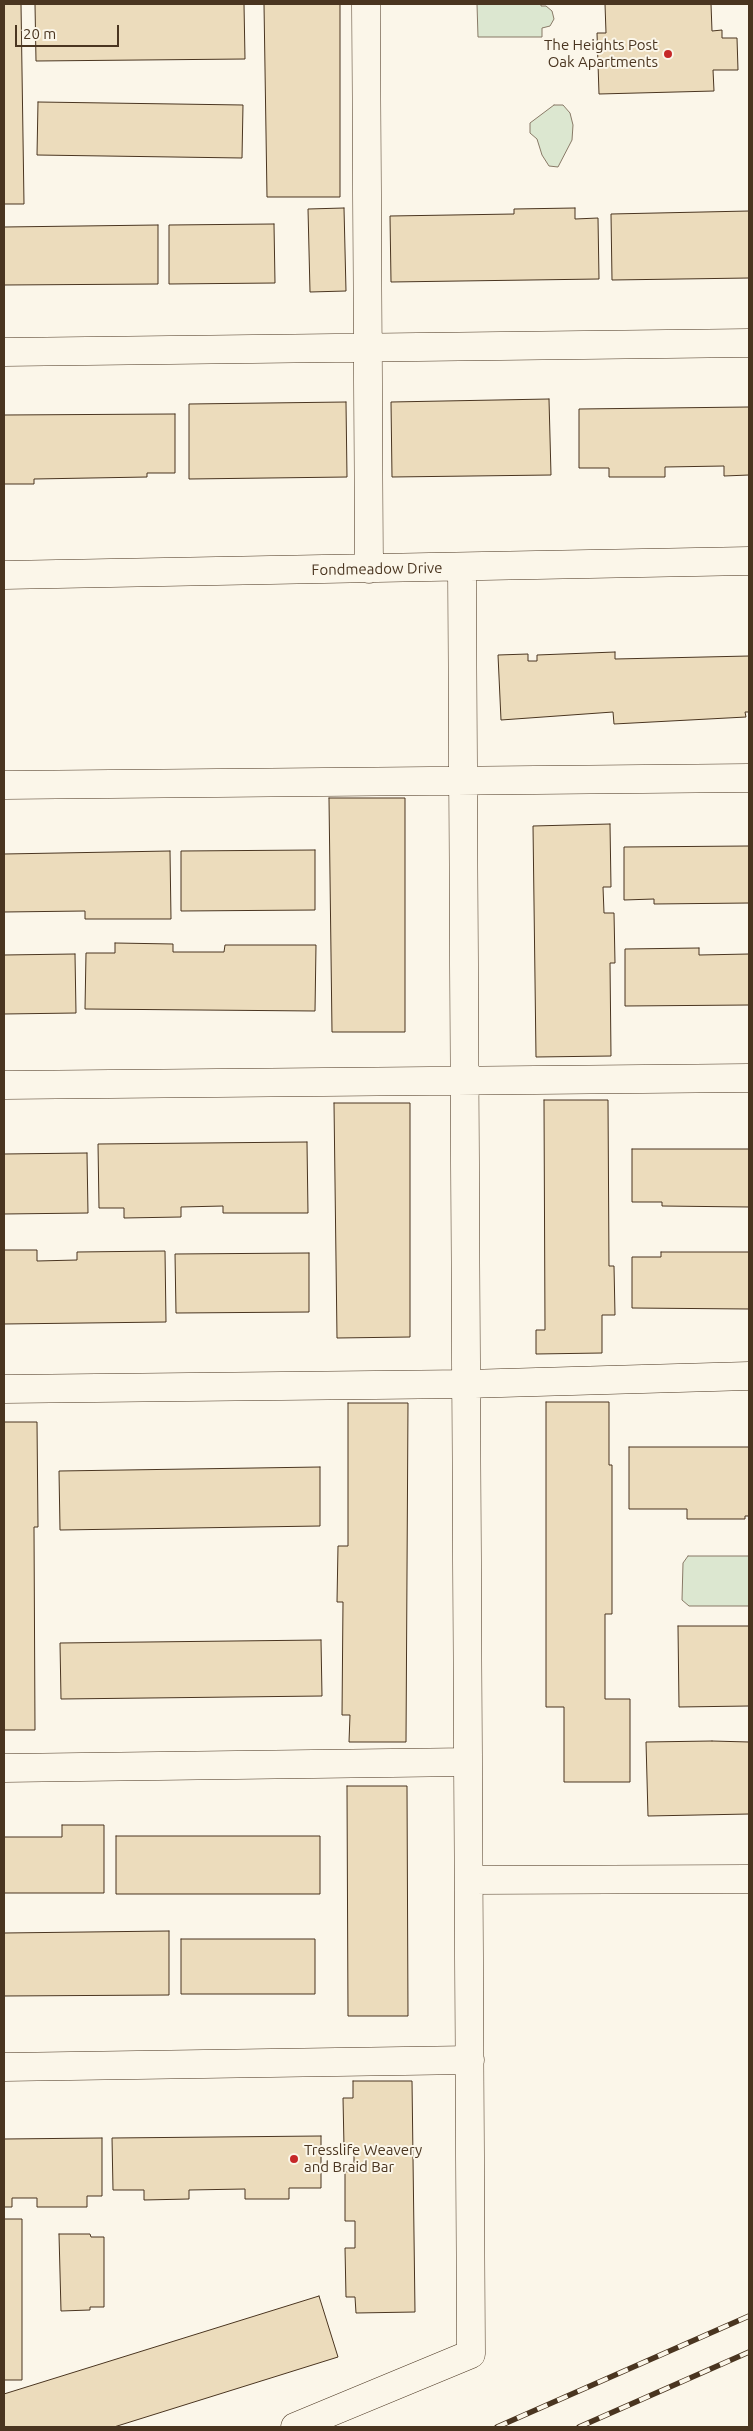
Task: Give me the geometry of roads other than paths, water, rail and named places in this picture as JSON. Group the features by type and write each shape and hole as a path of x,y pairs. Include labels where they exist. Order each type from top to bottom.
{"street":[{"path":"366,4 369,569"},
{"path":"4,352 749,343"},
{"name":"Fondmeadow Drive","path":"4,574 749,561"},
{"path":"296,2427 471,2354 462,567"},
{"path":"4,785 749,778"},
{"path":"4,1085 749,1078"},
{"path":"4,1389 466,1384 749,1376"},
{"path":"4,1768 468,1762"},
{"path":"469,1880 749,1879"},
{"path":"4,2067 470,2060"}],"railway":[{"path":"497,2427 749,2316"},
{"path":"579,2427 749,2352"}],"place":[{"name":"The Heights Post Oak Apartments","path":"668,54"},
{"name":"Tresslife Weavery and Braid Bar","path":"294,2159"}]}
